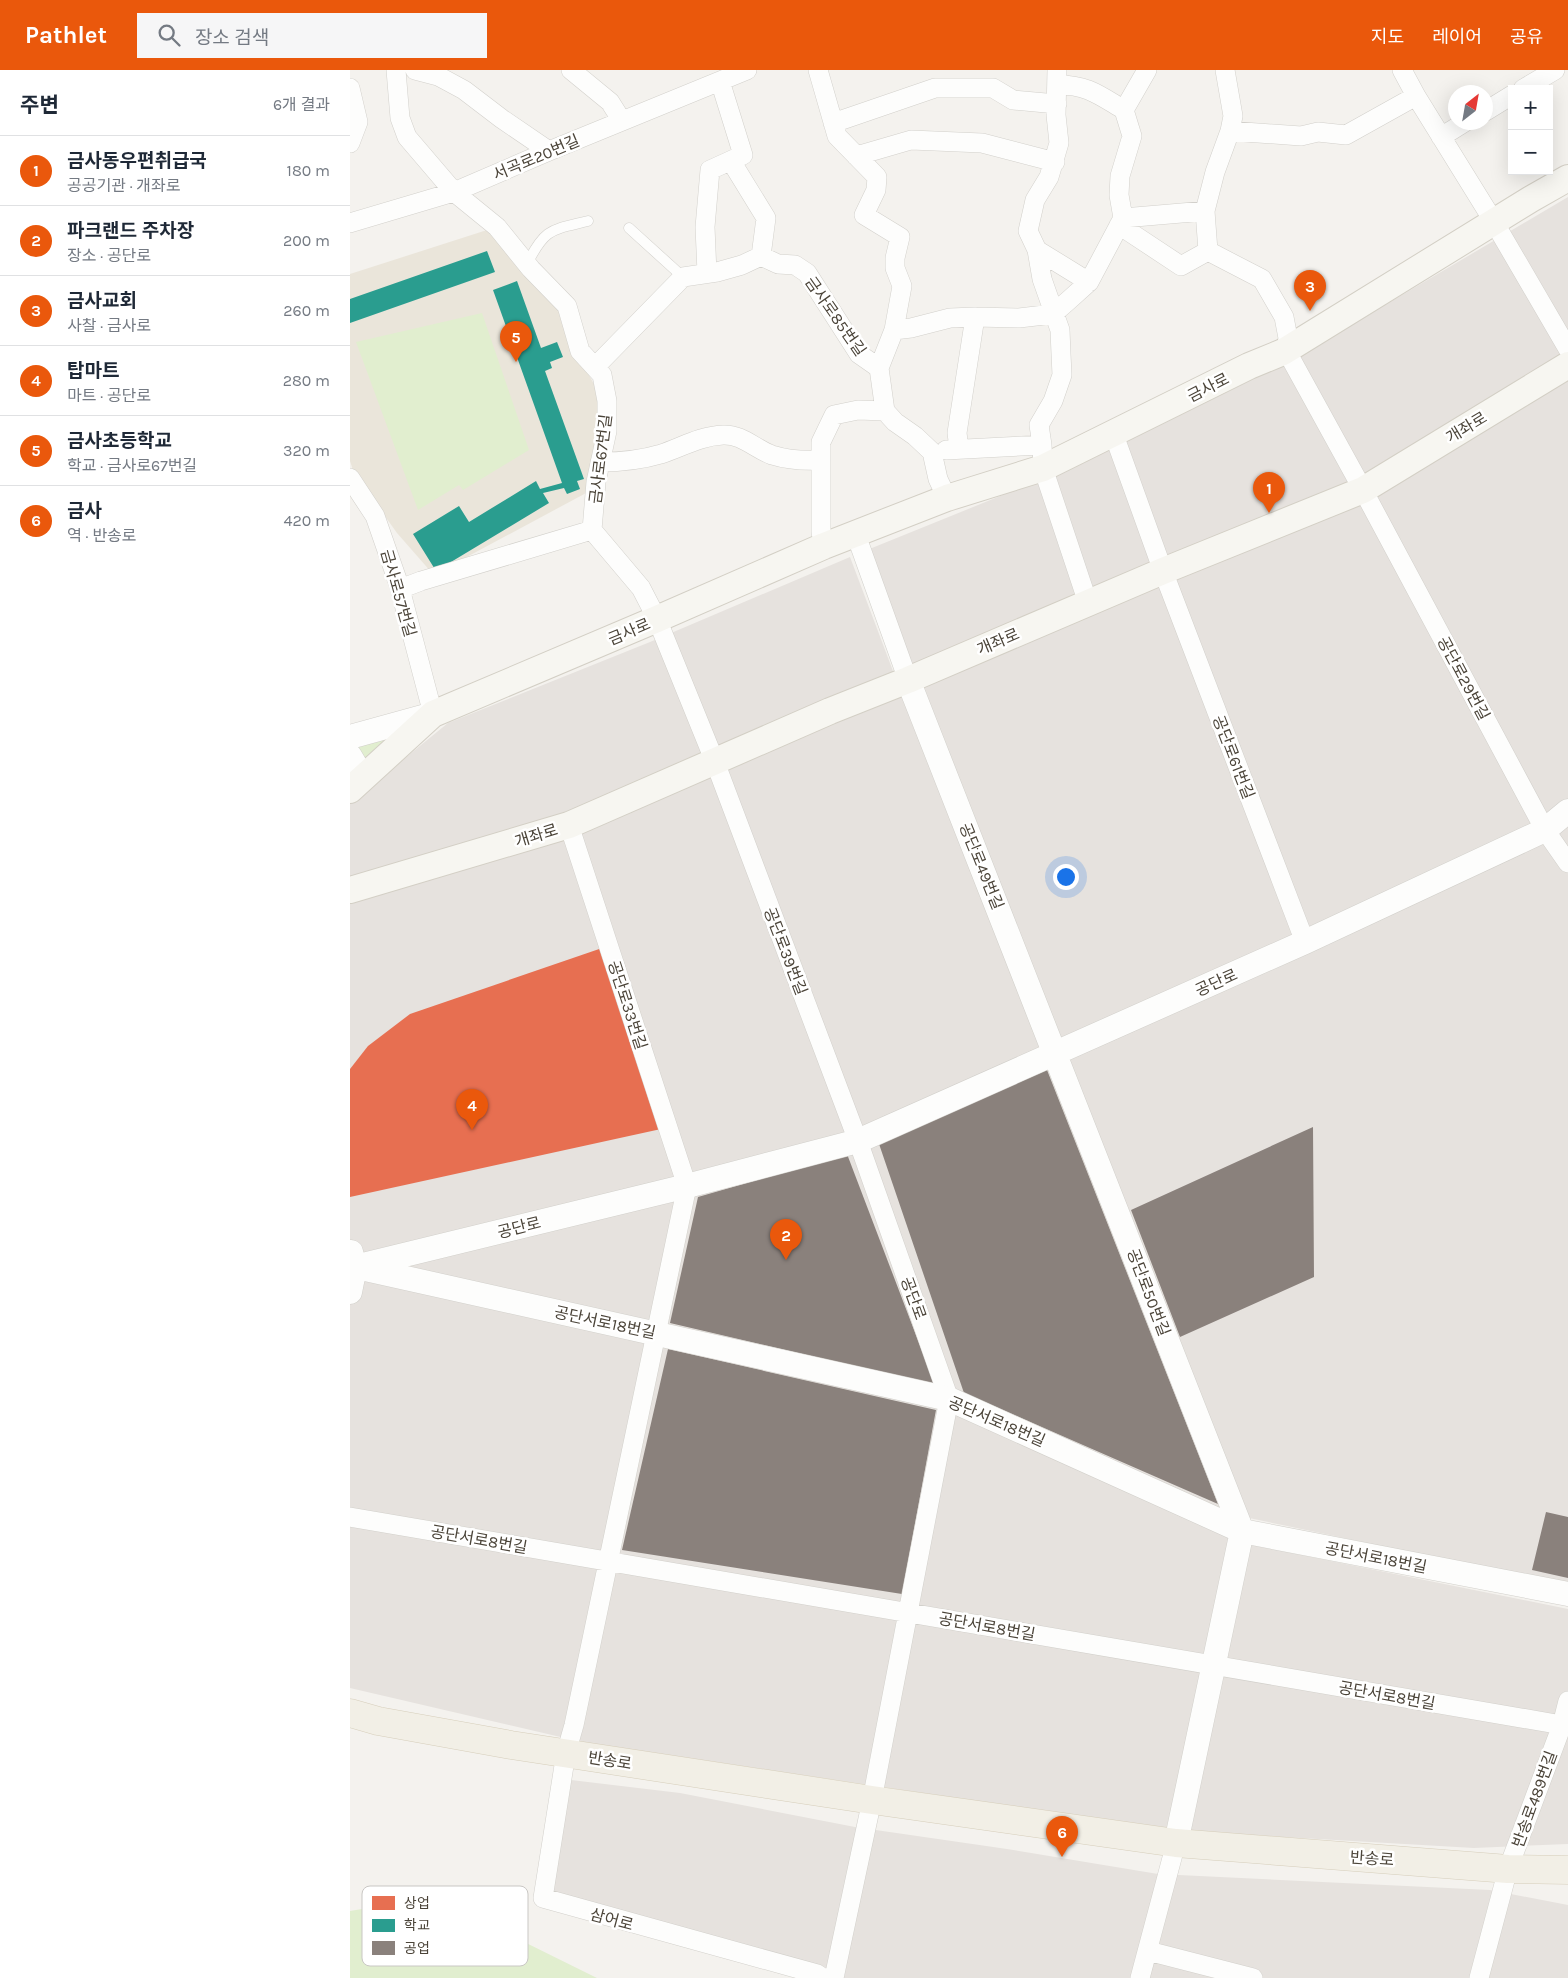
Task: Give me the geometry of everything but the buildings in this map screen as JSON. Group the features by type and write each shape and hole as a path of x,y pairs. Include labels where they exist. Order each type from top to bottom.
{"main road":[{"name":"금사로","path":"357,784 433,714 656,620 824,546 947,498 1042,457 1114,435 1286,350 1568,178"},
{"name":"개좌로","path":"350,890 569,825 830,711 908,680 1163,571 1363,490 1568,365"},
{"name":"반송로","path":"350,1714 566,1753 872,1800 1176,1843 1508,1869 1568,1870"}],"street":[{"name":"금사로67번길","path":"400,70 400,118 407,137 454,192 497,227 527,264 567,306 580,351 602,375 607,401 607,431 596,482 592,530"},
{"path":"415,70 439,73 549,151"},
{"path":"571,70 610,102 622,122"},
{"name":"서곡로20번길","path":"350,223 454,192 747,70"},
{"path":"818,70 837,136 856,156 911,140 982,143 1055,162"},
{"path":"1124,110 1147,70"},
{"path":"1208,250 1205,211 1233,116 1226,70"},
{"path":"1402,70 1568,349"},
{"path":"1530,85 1555,70"},
{"path":"894,330 911,328 950,318 975,316 1019,318 1054,314 1088,282 1121,221 1120,176 1132,136 1124,110 1091,90 1058,78 1058,143 1055,162 1049,177 1035,200 1028,232 1037,250 1042,280 1054,314 1060,330 1062,374 1053,401 1039,425 1042,457 1088,603"},
{"path":"595,368 683,277 707,274 742,265 761,256 766,218 737,158 720,81"},
{"path":"350,88 358,122 350,143"},
{"path":"833,123 935,88 993,88 1013,100 1057,104"},
{"path":"1230,131 1301,136 1318,132 1346,135 1416,96"},
{"path":"1493,107 1508,97"},
{"path":"1441,137 1452,130"},
{"name":"금사로85번길","path":"856,156 877,177 876,190 864,215 900,237 895,258 895,268 902,286 894,330 879,368 885,411"},
{"path":"707,274 705,227 710,170 737,158"},
{"path":"1121,221 1205,211"},
{"path":"1121,221 1181,266 1208,250"},
{"path":"1037,250 1088,282"},
{"path":"1208,250 1262,279 1284,316 1288,338 1286,350 1363,490"},
{"name":"금사로85번길","path":"761,256 778,264 795,265 807,273 859,354 879,368"},
{"path":"958,448 956,433 975,316"},
{"path":"824,546 821,532 821,442 834,415 858,410 885,411 894,422 915,436 932,452 938,479 947,498"},
{"path":"600,462 645,458 662,453 691,440 724,435 744,439 771,454 803,461 821,460"},
{"path":"1114,435 1163,571"},
{"path":"932,452 958,448 1042,457"},
{"name":"금사로57번길","path":"350,478 376,516 400,589 433,714"},
{"name":"공단로29번길","path":"1363,490 1545,830 1568,863"},
{"path":"400,589 592,530 641,588 714,762"},
{"path":"856,535 908,680"},
{"name":"공단로61번길","path":"1163,571 1305,942"},
{"name":"공단로49번길","path":"908,680 1055,1053"},
{"name":"금사로","path":"350,737 433,714"},
{"path":"350,756 357,784"},
{"name":"공단로39번길","path":"714,762 858,1141"},
{"name":"공단로","path":"352,1261 687,1186 858,1141 1305,942 1545,830 1568,811"},
{"name":"공단로33번길","path":"569,825 687,1186"},
{"name":"공단로50번길","path":"1055,1053 1242,1531"},
{"name":"공단로","path":"858,1141 949,1399"},
{"path":"566,1753 574,1725 687,1186"},
{"path":"350,1292 352,1261"},
{"name":"공단서로18번길","path":"352,1261 656,1333 949,1399 1242,1531 1568,1594"},
{"path":"834,1978 872,1800 949,1399"},
{"name":"공단서로8번길","path":"350,1516 1562,1725"},
{"path":"1140,1978 1176,1843 1242,1531"},
{"name":"반송로489번길","path":"1479,1978 1508,1869 1562,1725 1568,1701"},
{"name":"삼어로","path":"566,1753 543,1898 817,1974 823,1978"},
{"path":"1148,1951 1253,1978"}],"lane":[{"path":"527,264 536,246 551,230 588,220"},
{"path":"629,228 683,277"}],"shaded area":[{"path":"1568,197 1568,1585 1249,1518 1182,1358 1122,1193 980,847 867,550 1067,469 1231,390 1302,354"},
{"path":"487,230 561,312 583,365 598,391 598,428 588,492 450,566 432,573 397,533 354,473 350,461 350,274"},
{"path":"850,557 919,740 1227,1513 972,1400 350,1257 350,803 448,723 650,642"},
{"path":"350,1278 926,1400 1246,1544 1568,1609 1568,1844 1474,1848 1199,1832 1151,1827 582,1742 350,1688"},
{"path":"571,1780 680,1793 855,1827 1007,1849 1158,1874 1490,1890 1568,1905 1568,1978 836,1978 553,1892"}],"green space":[{"path":"482,313 529,450 463,490 459,485 418,510 356,342"},
{"path":"405,727 365,763 352,744"},
{"path":"362,1909 362,1966 528,1966 528,1944 597,1978 350,1978 350,1911"}],"place":[{"name":"금사교회","path":"1310,311"},
{"name":"금사초등학교","path":"516,362"},
{"name":"금사동우편취급국","path":"1269,513"},
{"name":"탑마트","path":"472,1130"},
{"name":"파크랜드 주차장","path":"786,1260"},
{"name":"금사","path":"1062,1857"}]}
